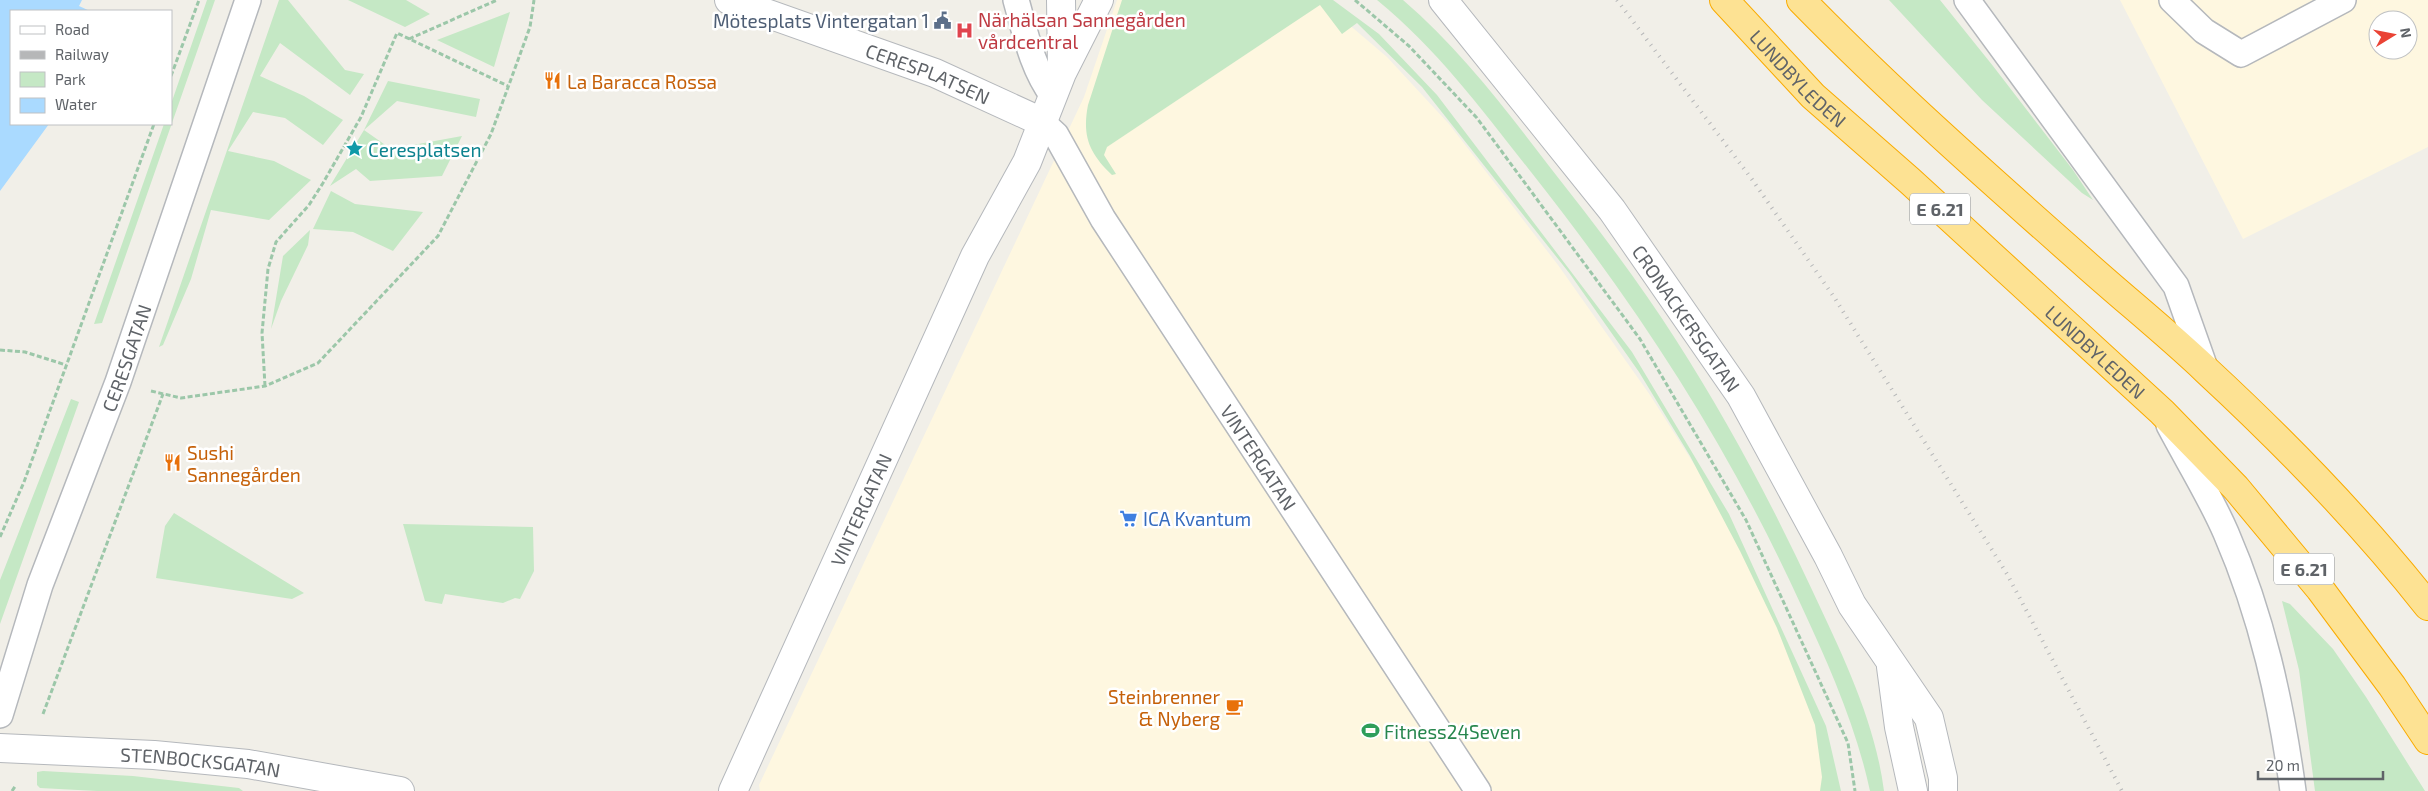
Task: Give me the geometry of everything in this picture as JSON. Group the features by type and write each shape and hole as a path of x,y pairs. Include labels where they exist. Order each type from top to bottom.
{"highway":[{"name":"LUNDBYLEDEN","path":"1724,0 1813,96 1910,180 2162,412 2236,488 2320,589 2392,686 2428,740"},
{"name":"E 6.21","path":"1801,0 1857,57 1952,145 2205,368 2308,467 2386,552 2428,606"}],"street":[{"name":"CERESPLATSEN","path":"728,0 934,73 1042,122"},
{"name":"VINTERGATAN","path":"1058,84 1061,0"},
{"name":"VINTERGATAN","path":"733,791 975,256 1027,162 1058,84 1099,0"},
{"name":"CRONACKERSGATAN","path":"1442,0 1612,210 1741,396 1828,556 1852,605 1929,718 1943,778 1943,791"},
{"name":"CRONACKERSGATAN","path":"1891,664 1899,727 1913,791"},
{"name":"STENBOCKSGATAN","path":"0,748 154,755 248,764 400,791"}],"lane":[{"name":"CERESGATAN","path":"0,715 40,585 118,382 248,0"},
{"path":"1016,0 1029,48 1047,87 1058,84"},
{"path":"1967,0 2176,286 2205,368"},
{"path":"2172,0 2204,31 2242,54 2343,0"},
{"name":"VINTERGATAN","path":"1042,122 1056,135 1103,219 1478,791"},
{"path":"2162,412 2226,532 2249,592 2269,656 2285,733 2293,791"}],"path":[{"path":"172,73 199,0"},
{"path":"409,39 497,0"},
{"path":"118,382 180,398 265,386 318,363 438,236 491,134 530,27 534,0"},
{"path":"1355,0 1409,46 1477,118 1640,338 1746,520 1848,743 1855,791"},
{"path":"265,386 262,333 268,269 276,242 309,205 323,183 361,117 397,34 508,86"},
{"path":"0,537 24,482 154,125"},
{"path":"0,350 25,352 66,365"},
{"path":"12,791 32,749 38,726 164,394"}],"shaded area":[{"path":"1117,0 1320,0 1387,57 1449,124 1558,265 1650,395 1713,494 1757,579 1822,731 1835,791 760,791 759,785 1084,97"},
{"path":"2120,0 2428,0 2428,147 2243,239"}],"green space":[{"path":"207,0 215,0 172,123 172,101"},
{"path":"279,0 288,0 345,70 364,74 350,95 280,43 260,76 304,96 343,120 323,145 285,118 253,112 228,151 274,161 311,180 269,220 211,210 191,279 163,345 159,347"},
{"path":"348,0 406,0 430,14 405,27"},
{"path":"1122,0 1333,0 1379,34 1437,95 1632,352 1729,514 1826,726 1841,791 1820,791 1822,777 1815,725 1777,628 1740,551 1690,456 1639,372 1570,274 1422,87 1357,23 1342,34 1320,5 1107,147 1104,155 1116,174 1112,175 1098,159 1089,143 1086,116"},
{"path":"1377,0 1403,0 1424,18 1462,58 1515,122 1631,273 1676,340 1714,401 1749,464 1798,560 1835,640 1865,714 1880,765 1884,791 1870,791 1849,719 1801,605 1743,489 1680,380 1609,275 1495,126 1440,60"},
{"path":"1889,0 1940,0 2073,170 2093,200 2082,193 1982,100"},
{"path":"510,12 494,67 437,40"},
{"path":"388,81 480,99 476,117 397,101 364,130"},
{"path":"164,125 171,125 102,323 94,324"},
{"path":"364,130 391,149 462,136 442,176 370,181 356,169 330,186"},
{"path":"331,191 355,204 423,212 393,251 353,232 313,229"},
{"path":"310,230 308,245 281,301 271,329 283,256"},
{"path":"71,399 79,402 0,624 0,580"},
{"path":"174,513 304,593 292,599 156,578 165,526"},
{"path":"403,524 533,527 534,571 520,599 515,598 503,603 445,594 442,604 425,601"},
{"path":"2282,601 2290,604 2333,649 2366,697 2425,791 2315,791 2299,670"},
{"path":"37,772 133,776 239,788 243,791 97,791 40,788 37,785"}],"water":[{"path":"0,0 82,0 79,6 88,10 10,10 10,125 48,125 0,191"}],"railway":[{"path":"1617,0 1751,178 1834,297 2007,574 2122,791"}],"place":[{"name":"Mötesplats Vintergatan 1","path":"943,20"},
{"name":"Närhälsan Sannegården vårdcentral","path":"964,30"},
{"name":"La Baracca Rossa","path":"553,81"},
{"name":"Ceresplatsen","path":"354,149"},
{"name":"Sushi Sannegården","path":"173,463"},
{"name":"ICA Kvantum","path":"1129,518"},
{"name":"Steinbrenner & Nyberg","path":"1234,707"},
{"name":"Fitness24Seven","path":"1370,731"}]}
